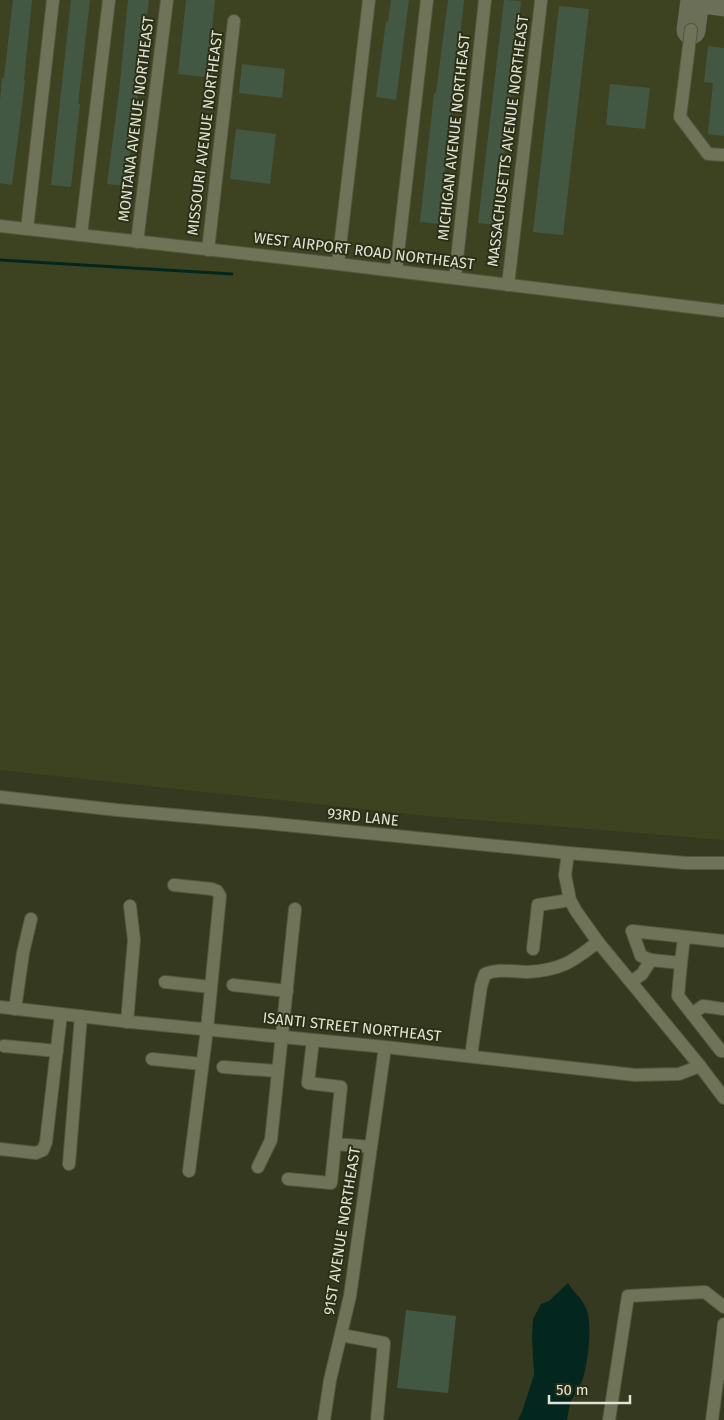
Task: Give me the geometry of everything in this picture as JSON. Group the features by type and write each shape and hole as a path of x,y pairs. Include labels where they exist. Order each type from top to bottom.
{"street":[{"path":"27,229 53,0"},
{"path":"80,235 109,0"},
{"name":"MONTANA AVENUE NORTHEAST","path":"137,242 167,0"},
{"path":"338,264 369,0"},
{"path":"396,271 427,0"},
{"name":"MICHIGAN AVENUE NORTHEAST","path":"455,278 485,0"},
{"name":"MASSACHUSETTS AVENUE NORTHEAST","path":"508,285 541,1"},
{"name":"MISSOURI AVENUE NORTHEAST","path":"208,250 234,21"},
{"path":"691,30 680,117 708,154 724,155"},
{"name":"WEST AIRPORT ROAD NORTHEAST","path":"0,226 724,310"},
{"name":"93RD LANE","path":"0,797 568,854 686,864 724,863"},
{"path":"568,854 565,875 570,900 576,911 598,942 724,1098"},
{"path":"174,885 212,889 217,891 220,896 207,1029 188,1171"},
{"path":"533,949 538,905 570,900"},
{"path":"127,1022 134,940 130,906"},
{"path":"258,1166 271,1140 295,908"},
{"path":"14,1009 23,953 31,919"},
{"path":"681,963 651,960 640,956 632,931 724,941"},
{"path":"684,936 678,996 721,1051 724,1052"},
{"path":"471,1056 480,986 485,974 494,970 528,972 559,968 574,961 598,942"},
{"path":"631,982 642,974 651,960"},
{"path":"165,982 211,987"},
{"path":"233,985 287,991"},
{"path":"692,1014 703,1006 724,1009"},
{"name":"ISANTI STREET NORTHEAST","path":"0,1007 127,1022 385,1046 635,1075 679,1074 700,1066"},
{"path":"0,1149 36,1153 44,1150 61,1014"},
{"path":"69,1164 81,1016"},
{"path":"288,1179 331,1183 341,1087 308,1083 313,1040"},
{"path":"4,1046 57,1051"},
{"name":"91ST AVENUE NORTHEAST","path":"324,1420 330,1380 350,1296 385,1046"},
{"path":"152,1059 202,1064"},
{"path":"224,1067 278,1071"},
{"path":"336,1144 371,1147"},
{"path":"609,1420 628,1296 705,1292 724,1307"},
{"path":"712,1420 721,1374 724,1324"},
{"path":"341,1335 384,1343 377,1420"}],"shaded area":[{"path":"0,0 724,0 724,840 428,816 0,770"}],"water":[{"path":"568,1283 582,1301 588,1315 589,1344 582,1381 571,1401 567,1420 518,1420 534,1375 533,1319 541,1304 549,1301"}],"building":[{"path":"13,0 32,0 25,80 12,185 0,183 0,101"},
{"path":"71,0 90,0 71,187 51,185"},
{"path":"128,0 149,0 126,186 107,184"},
{"path":"186,0 215,0 211,38 217,39 213,78 178,74"},
{"path":"391,0 409,0 396,100 376,97 386,21 388,22"},
{"path":"448,0 464,0 439,224 420,222 434,93 436,93"},
{"path":"504,0 521,1 496,225 478,223"},
{"path":"559,6 589,9 563,235 533,232"},
{"path":"708,46 724,48 724,136 708,134 713,83 704,82"},
{"path":"242,64 285,69 282,98 239,93"},
{"path":"610,84 650,88 645,129 606,125"},
{"path":"236,129 276,134 270,184 230,179"},
{"path":"406,1310 456,1316 448,1393 397,1388"}],"waterway":[{"path":"0,260 232,274"}],"taxiway":[{"path":"691,30 695,0"},
{"path":"709,0 724,2"}]}
